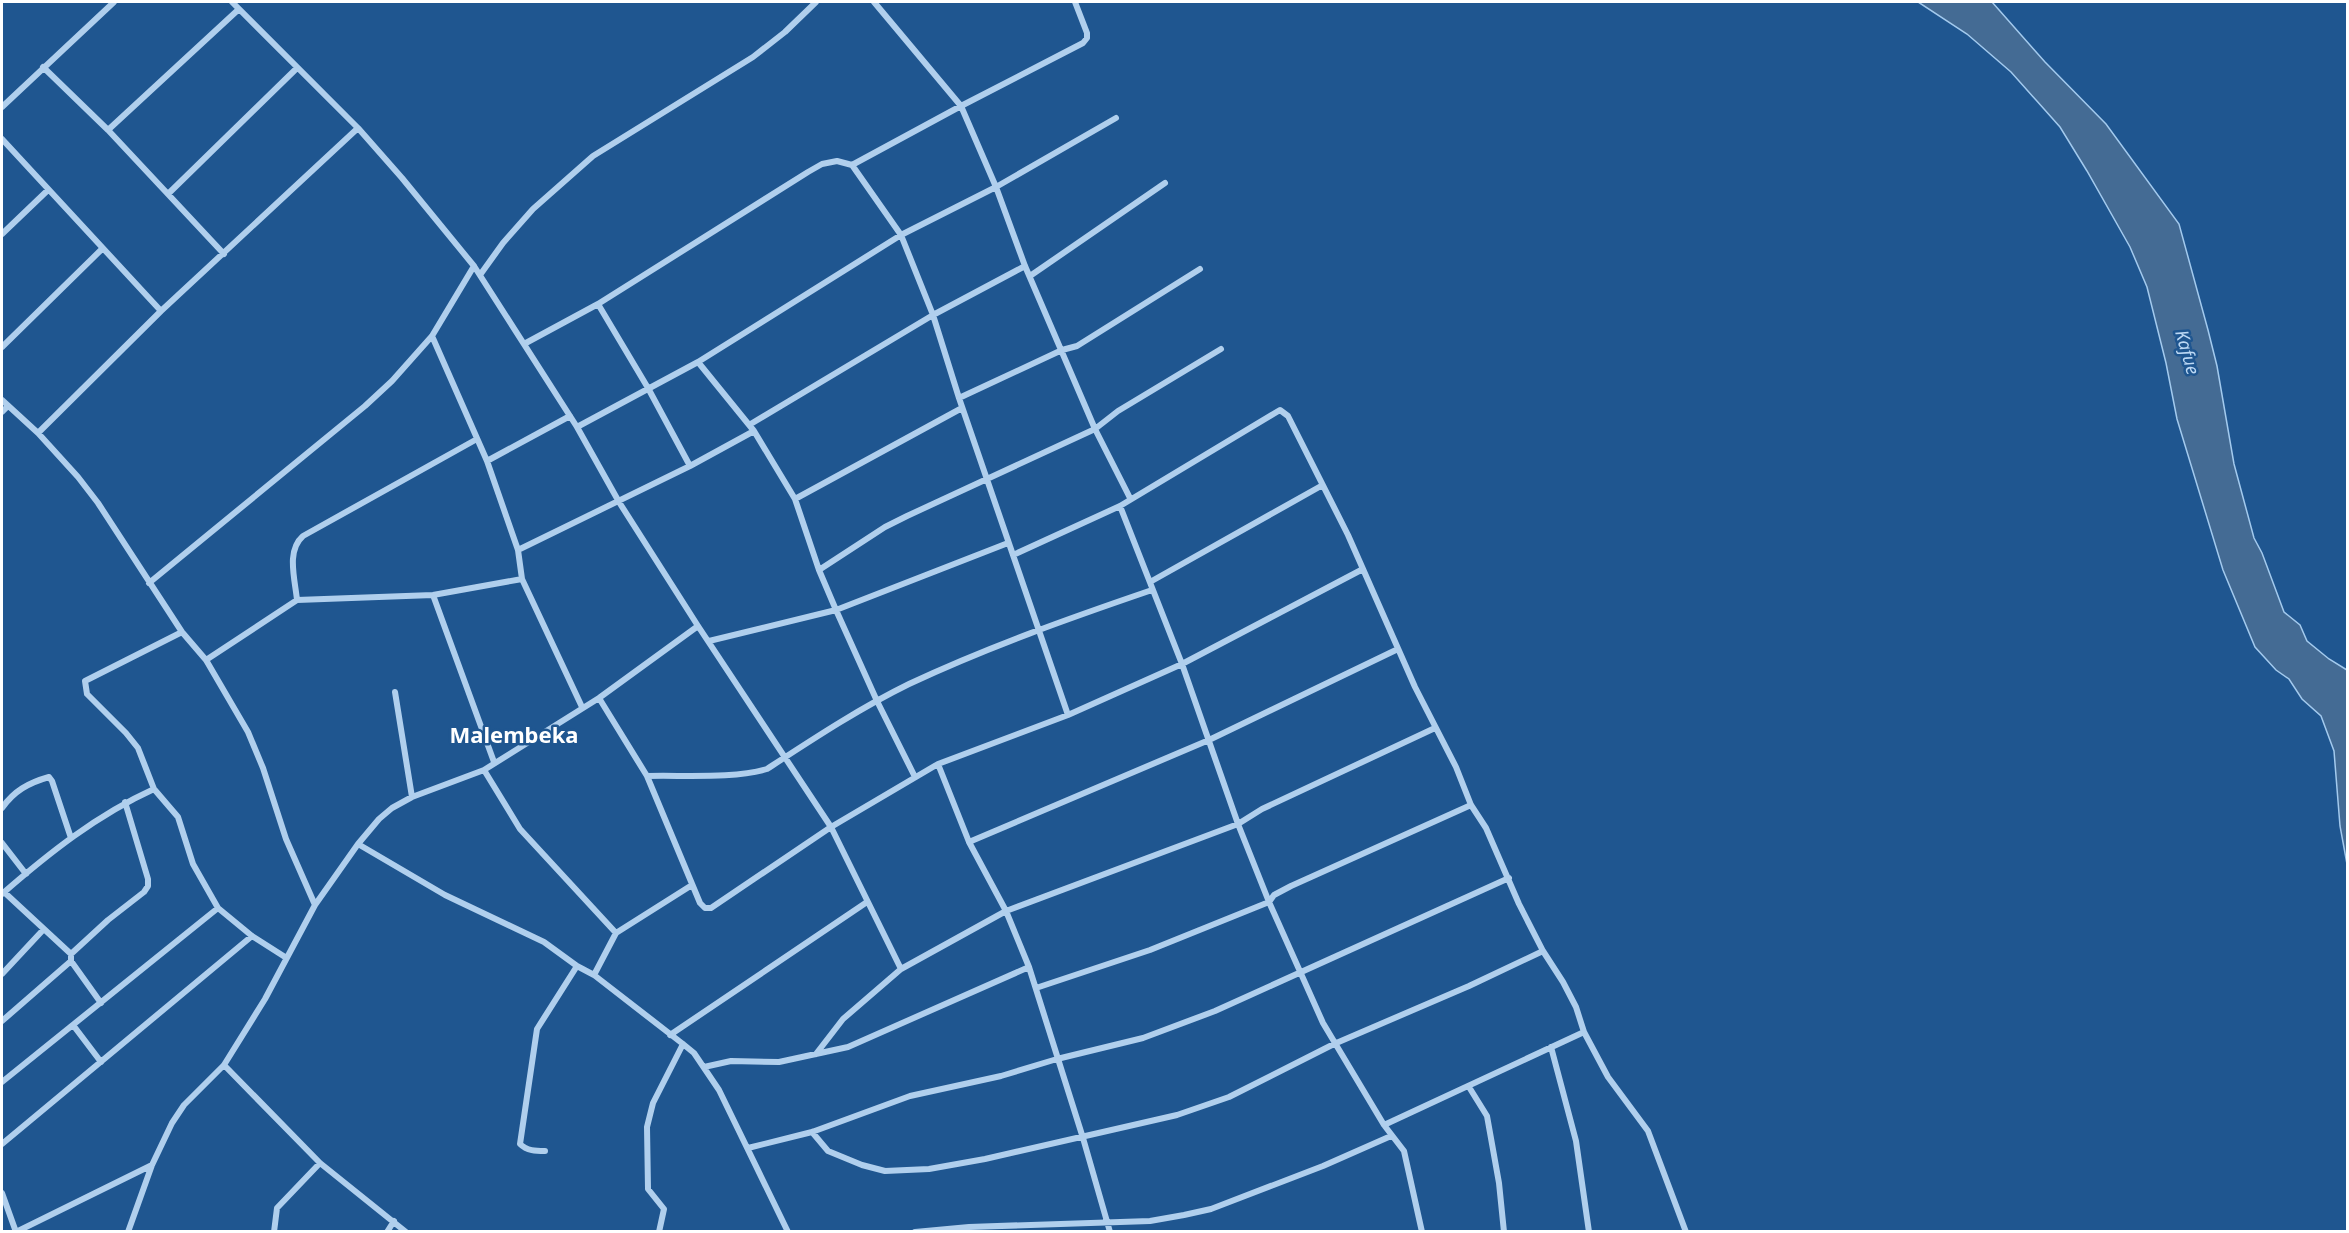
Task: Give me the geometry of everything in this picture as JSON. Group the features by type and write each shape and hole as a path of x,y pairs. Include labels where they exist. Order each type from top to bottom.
{"street":[{"path":"2,107 114,2"},
{"path":"232,2 357,128 402,178 474,266 577,427 619,502 831,827 901,969"},
{"path":"480,275 503,243 533,209 593,156 753,57 785,32 816,2"},
{"path":"874,2 961,106 996,187 1025,266 1095,429 1130,498"},
{"path":"852,165 1083,43 1087,39 1087,33 1075,2"},
{"path":"108,130 238,9"},
{"path":"43,68 108,130 224,254"},
{"path":"168,194 297,68"},
{"path":"577,427 698,362 901,235 996,187 1116,118"},
{"path":"38,433 161,311 357,128"},
{"path":"2,139 161,311"},
{"path":"524,344 598,304 822,164 837,161 852,165 901,235 933,315 958,398 1068,715"},
{"path":"1030,276 1165,183"},
{"path":"2,234 48,190"},
{"path":"2,347 102,249"},
{"path":"148,583 365,406 392,381 432,336 474,266"},
{"path":"749,425 933,315 1025,266"},
{"path":"958,398 1062,350 1077,346 1200,269"},
{"path":"598,304 648,388 690,466"},
{"path":"432,336 487,461 518,550 522,579 582,707"},
{"path":"819,570 885,527 1095,429 1118,411 1221,349"},
{"path":"698,362 749,425 795,499 819,570 836,610 877,701 915,777"},
{"path":"2,400 38,433 98,503 148,583 182,632 206,660 248,732 263,768 286,839 315,905"},
{"path":"2,412 8,406"},
{"path":"795,499 962,408"},
{"path":"1013,555 1120,506 1280,410 1288,416 1321,486 1348,535 1398,649 1456,767 1471,805 1486,828 1543,951 1576,1007 1584,1032 1608,1077 1648,1131 1686,1232"},
{"path":"487,461 570,416"},
{"path":"518,550 619,502 753,431"},
{"path":"297,600 293,553 295,543 303,536 477,439"},
{"path":"1150,582 1321,486"},
{"path":"1120,506 1182,664 1238,824 1269,902 1334,1044 1391,1137 1404,1151 1422,1232"},
{"path":"709,641 836,610 1008,543"},
{"path":"599,698 647,776 700,903 705,908 711,908 831,827 938,764 1068,715 1182,664 1363,568"},
{"path":"206,660 297,600 433,595 522,579"},
{"path":"647,776 755,773 767,769 908,684 1038,630 1152,590"},
{"path":"433,595 494,762"},
{"path":"128,1232 152,1165 172,1123 184,1105 224,1065 265,999 285,957 315,905 358,844 379,819 392,808 412,797 484,770 599,698 698,626"},
{"path":"182,632 85,681 87,694 138,748 154,789 178,817 194,864 218,908 252,936 285,957"},
{"path":"969,842 1209,740 1398,649"},
{"path":"395,692 412,797"},
{"path":"816,1054 843,1018 901,969 1006,911 1238,824 1262,809 1435,728"},
{"path":"938,764 969,842 1006,911 1029,967 1110,1232"},
{"path":"484,770 520,829 616,933"},
{"path":"2,808 12,794 22,787 49,777 71,837"},
{"path":"101,1003 71,958 3,893 71,837 125,802 154,789"},
{"path":"2,1021 71,958 93,933 144,892 148,886 148,879 125,802"},
{"path":"1036,988 1150,950 1269,902 1274,896 1292,886 1471,805"},
{"path":"2,843 26,874"},
{"path":"358,844 445,895 544,942 577,966 594,975 683,1044 704,1067 718,1090 788,1232"},
{"path":"748,1148 812,1132 910,1096 1001,1076 1143,1038 1215,1011 1509,878"},
{"path":"594,975 616,933 692,885"},
{"path":"670,1035 867,902"},
{"path":"2,1082 218,908"},
{"path":"2,974 43,930"},
{"path":"2,1140 101,1062 252,936"},
{"path":"812,1132 828,1150 862,1165 885,1171 928,1169 1083,1138 1176,1115 1229,1097 1334,1044 1469,986 1543,951"},
{"path":"545,1151 531,1150 520,1144 534,1040 542,1017 577,966"},
{"path":"704,1067 731,1061 779,1062 848,1047 1029,967"},
{"path":"74,1025 101,1062"},
{"path":"1384,1125 1584,1032"},
{"path":"659,1232 664,1209 648,1188 647,1127 653,1103 683,1044"},
{"path":"1551,1047 1576,1141 1589,1232"},
{"path":"224,1065 320,1163 406,1232"},
{"path":"1469,1087 1487,1116 1499,1183 1504,1232"},
{"path":"915,1232 969,1227 1150,1221 1211,1209 1391,1137"},
{"path":"274,1232 277,1208 320,1163"},
{"path":"2,1193 16,1232 152,1165"},
{"path":"387,1232 394,1221"}],"water":[{"name":"Kafue","path":"1918,2 1992,2 2045,62 2106,124 2179,224 2217,366 2234,464 2254,538 2284,612 2300,625 2307,641 2347,670 2347,864 2340,826 2334,751 2321,716 2302,699 2289,679 2276,670 2255,647 2223,570 2177,419 2147,287 2130,247 2060,127 2011,72 1967,34"}],"district":[{"name":"Malembeka","path":"514,734"}]}
